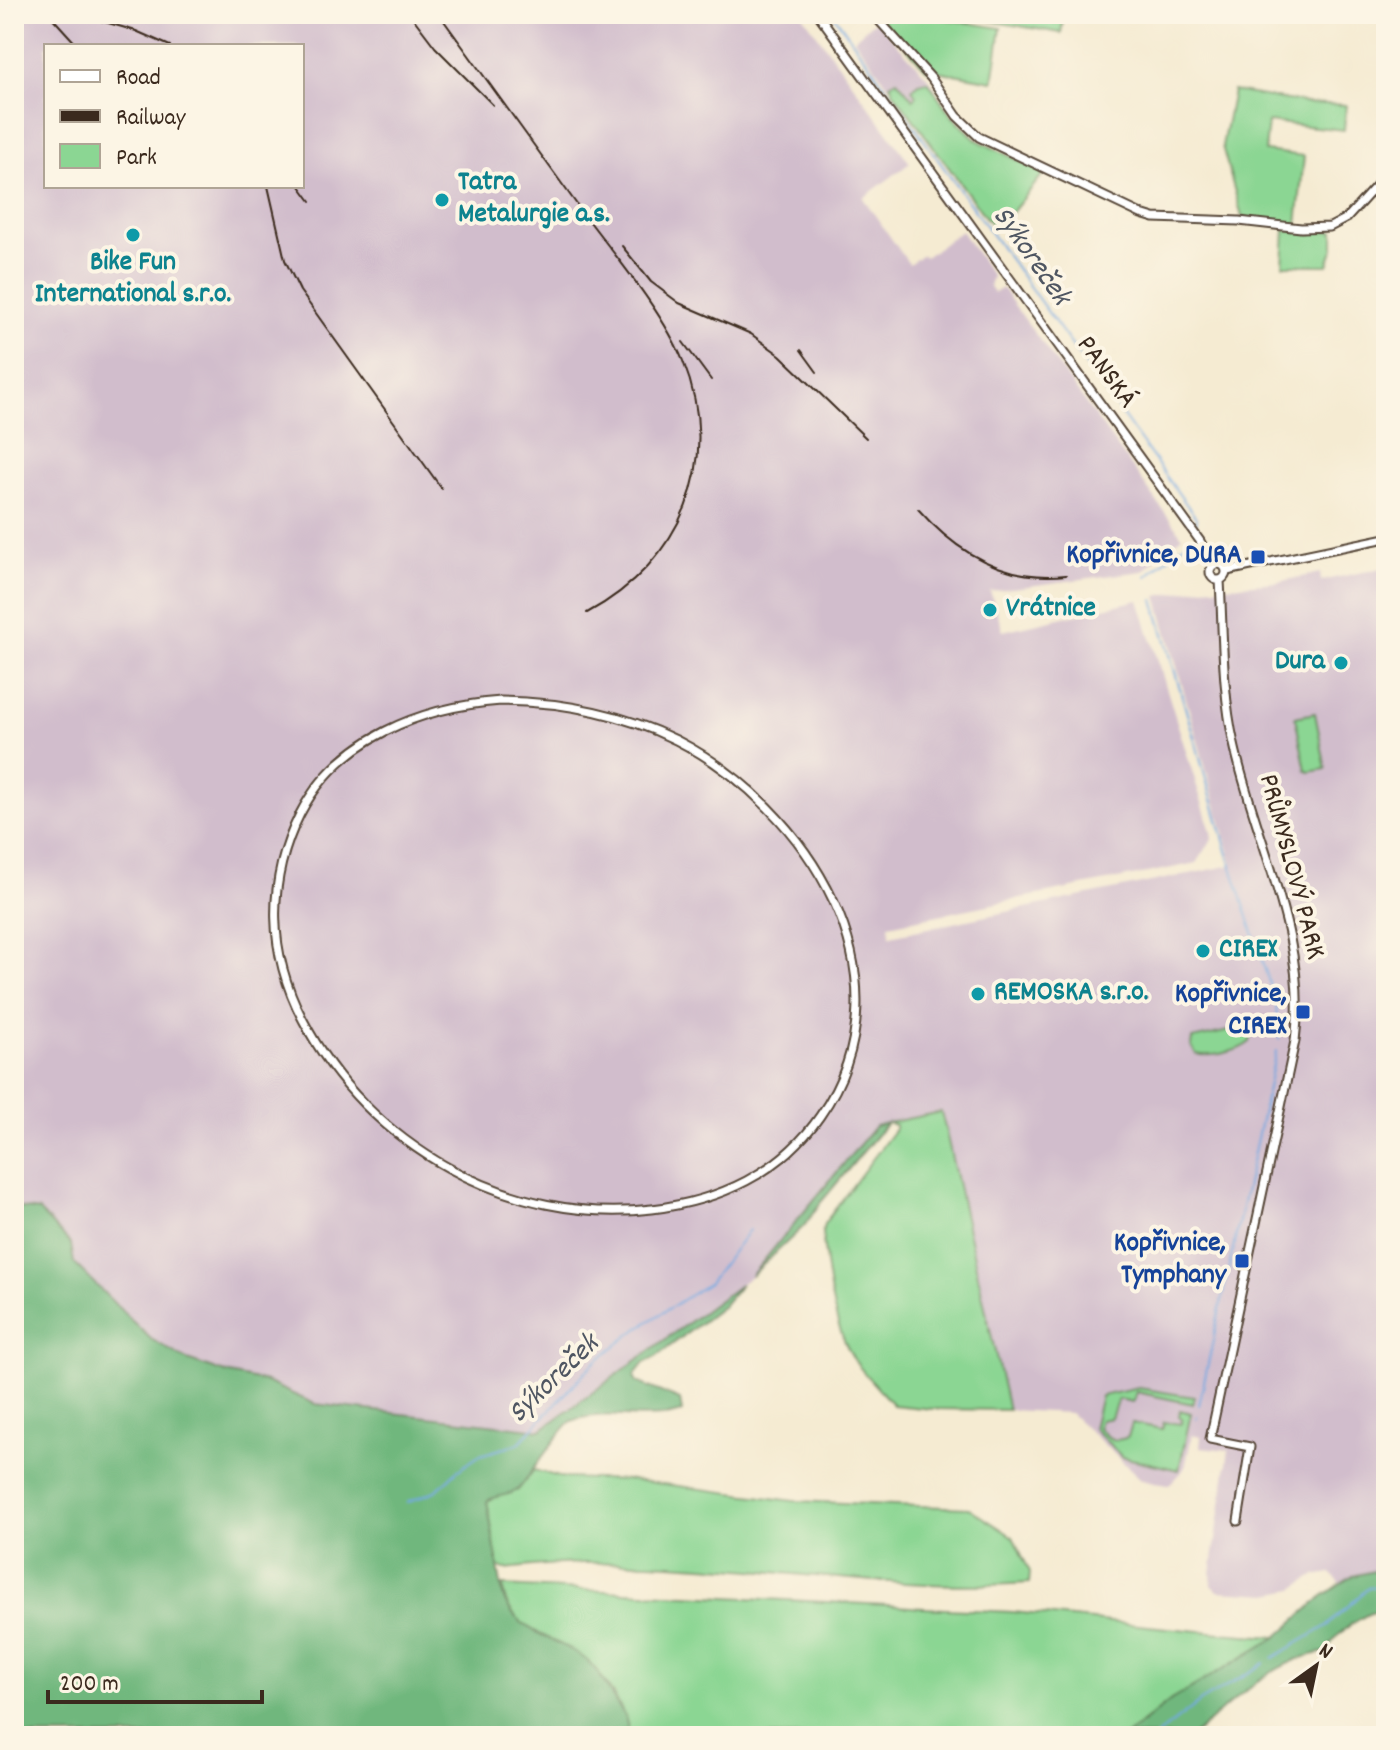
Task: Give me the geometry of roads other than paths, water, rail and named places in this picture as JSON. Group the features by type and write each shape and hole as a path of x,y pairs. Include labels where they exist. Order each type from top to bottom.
{"street":[{"name":"PANSKÁ","path":"818,14 1200,541 1213,565"},
{"path":"873,14 931,78 957,116 979,137 1141,214 1154,218 1239,221 1301,228 1330,227 1347,218 1386,175"},
{"path":"1227,571 1222,564 1213,565 1210,571 1211,576 1220,580 1227,571 1386,538"},
{"name":"PRŮMYSLOVÝ PARK","path":"1220,580 1229,720 1245,786 1287,920 1297,981 1295,1041 1210,1439 1250,1447 1238,1521"},
{"path":"501,701 578,707 628,720 702,754 746,787 785,826 817,869 842,919 856,972 856,1029 849,1057 827,1107 796,1146 754,1178 729,1190 675,1206 620,1211 565,1207 512,1195 460,1174 414,1147 356,1097 324,1056 299,1013 279,959 275,931 277,879 282,854 304,807 333,768 352,751 397,725 448,707 501,701"},
{"path":"1239,1305 1243,1314"}],"waterway":[{"name":"Sýkoreček","path":"833,14 1197,519 1196,523"},
{"name":"Sýkoreček","path":"1147,576 1185,543"},
{"path":"1154,600 1229,858 1276,1004 1279,1039"},
{"path":"1199,1405 1276,1051"},
{"name":"Sýkoreček","path":"407,1503 437,1490 480,1455 518,1444 595,1362 640,1327 709,1283 749,1230"},
{"path":"1273,1658 1327,1626 1368,1588 1386,1586"},
{"path":"1156,1736 1201,1701 1265,1663"}],"railway":[{"path":"14,14 14,34"},
{"path":"49,14 76,44"},
{"path":"77,14 136,31 165,44"},
{"path":"410,14 435,47 493,105"},
{"path":"439,14 650,302 683,361 695,399 699,436 695,472 686,506 669,538 647,566 620,592 587,613"},
{"path":"268,188 285,260 300,291 442,489"},
{"path":"301,188 311,201"},
{"path":"622,246 651,282 679,303 751,334 780,355 866,438"},
{"path":"683,342 711,380"},
{"path":"801,350 817,372"},
{"path":"918,509 949,539 984,561 1023,574 1066,575"}],"place":[{"name":"Tatra Metalurgie a.s.","path":"442,200"},
{"name":"Bike Fun International s.r.o.","path":"133,235"},
{"name":"Kopřivnice, DURA","path":"1258,557"},
{"name":"Vrátnice","path":"990,610"},
{"name":"Dura","path":"1341,663"},
{"name":"CIREX","path":"1203,951"},
{"name":"REMOSKA s.r.o.","path":"978,994"},
{"name":"Kopřivnice, CIREX","path":"1303,1012"},
{"name":"Kopřivnice, Tymphany","path":"1242,1261"}]}
